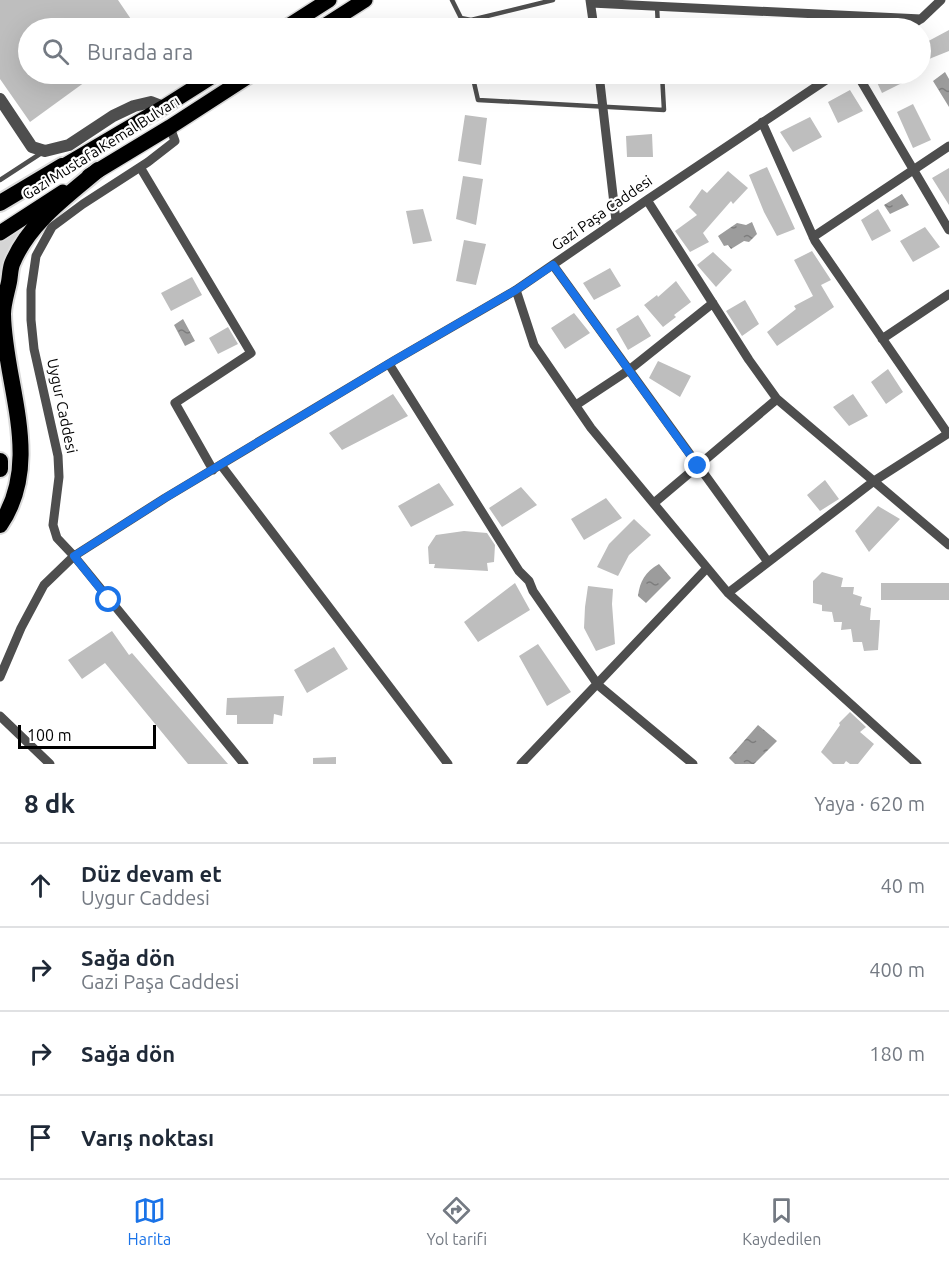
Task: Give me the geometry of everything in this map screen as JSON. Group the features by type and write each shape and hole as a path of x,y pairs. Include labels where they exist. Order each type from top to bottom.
{"highway":[{"path":"337,18 365,0"},
{"path":"301,18 327,1"},
{"name":"Gazi Mustafa Kemal Bulvarı","path":"62,166 200,84"},
{"name":"Gazi Mustafa Kemal Bulvarı","path":"0,232 237,84"},
{"path":"0,204 62,166"},
{"path":"0,525 6,517 17,486 22,459 3,312 12,265 27,238 47,213 98,170"},
{"path":"0,461 0,469"}],"street":[{"path":"593,18 590,1 921,18 941,0"},
{"path":"600,84 616,221"},
{"name":"Gazi Paşa Caddesi","path":"0,677 21,628 44,585 74,556 217,467 516,290 820,84"},
{"path":"863,84 949,230"},
{"path":"0,99 32,147 45,151 69,145 113,116 135,106 151,102 164,107"},
{"path":"728,593 874,481 948,433 813,237 762,122"},
{"name":"Uygur Caddesi","path":"170,127 175,141 52,227 36,256 31,291 34,349 58,456 59,477 53,525 57,538 244,764"},
{"path":"813,237 949,146"},
{"path":"140,167 251,353 175,403 217,467 448,764"},
{"path":"646,200 749,360 777,399 949,545"},
{"path":"553,265 768,562"},
{"path":"516,290 534,345 591,428 728,593 917,764"},
{"path":"882,339 949,294"},
{"path":"576,405 629,370 713,303"},
{"path":"389,364 519,571 529,581 533,591 598,685 693,764"},
{"path":"654,503 777,399"},
{"path":"521,764 707,568"},
{"path":"0,716 50,764"}],"lane":[{"path":"452,0 461,18"},
{"path":"479,18 553,0"},
{"path":"657,6 658,18"},
{"path":"474,84 478,100 664,110 663,84"},
{"path":"0,180 45,151"}],"shaded area":[{"path":"30,222 14,245 0,285 0,241"}],"water":[{"path":"945,72 949,79 949,107 933,81"},
{"path":"902,194 909,205 890,214 884,205"},
{"path":"752,222 757,234 749,242 744,241 731,249 728,245 724,246 718,236 737,223 746,225"},
{"path":"183,319 195,341 185,346 174,325"},
{"path":"659,564 671,578 646,603 638,596 640,586 650,570"},
{"path":"758,725 777,741 754,764 735,764 729,758"}],"building":[{"path":"0,0 118,0 130,18 18,18 18,84 82,84 30,122 0,79"},
{"path":"949,30 949,51 931,58 931,40"},
{"path":"878,84 900,84 882,93"},
{"path":"850,90 863,111 838,123 828,102"},
{"path":"913,104 931,140 913,148 897,112"},
{"path":"465,115 487,118 481,165 458,161"},
{"path":"810,117 822,137 793,152 780,132"},
{"path":"652,134 653,157 627,157 626,136"},
{"path":"767,167 795,229 777,236 764,212 749,175"},
{"path":"949,168 949,205 932,178"},
{"path":"728,171 748,188 733,204 731,201 703,233 709,242 690,252 675,231 697,215 689,207 702,189 707,193"},
{"path":"463,176 483,179 476,225 456,219"},
{"path":"423,209 432,241 413,244 406,211"},
{"path":"878,209 891,231 872,241 861,220"},
{"path":"925,227 940,247 913,262 900,241"},
{"path":"464,240 486,244 476,285 456,281"},
{"path":"812,251 831,280 821,285 834,307 777,346 767,332 796,309 794,306 813,296 794,260"},
{"path":"713,252 732,270 716,287 697,265"},
{"path":"610,268 621,286 594,300 583,283"},
{"path":"192,277 202,295 171,311 161,293"},
{"path":"676,281 691,302 663,327 644,305 657,295 658,297"},
{"path":"745,300 759,324 742,336 726,311"},
{"path":"574,313 590,333 565,349 551,328"},
{"path":"638,315 651,336 628,350 616,329"},
{"path":"228,327 238,344 218,354 209,338"},
{"path":"658,361 691,376 680,397 649,378"},
{"path":"888,369 903,392 886,404 871,382"},
{"path":"393,394 408,416 342,450 329,433"},
{"path":"853,394 868,416 849,426 833,407"},
{"path":"825,480 839,499 820,511 807,495"},
{"path":"439,483 454,505 411,527 398,506"},
{"path":"521,487 537,505 502,527 489,508"},
{"path":"606,498 622,518 584,540 571,519"},
{"path":"878,506 900,519 869,552 855,531"},
{"path":"634,519 651,535 629,555 618,576 597,567 609,544"},
{"path":"464,531 487,533 495,545 494,562 487,563 488,571 434,568 435,564 429,564 428,547 436,535"},
{"path":"822,572 843,578 841,587 854,587 853,594 862,597 860,605 871,608 870,620 880,620 878,650 864,651 862,642 853,642 851,629 841,630 842,622 834,622 832,612 822,611 822,605 813,603 813,581"},
{"path":"515,583 530,610 478,642 464,622"},
{"path":"881,583 949,583 949,600 881,600"},
{"path":"588,586 613,589 615,644 596,651 584,628"},
{"path":"112,631 129,655 132,653 228,764 188,764 105,663 82,679 68,660"},
{"path":"538,644 571,692 547,706 519,656"},
{"path":"334,647 348,669 307,693 294,670"},
{"path":"284,696 282,716 274,714 273,724 237,724 237,715 226,715 227,698"},
{"path":"850,712 866,727 860,732 874,744 858,764 850,764 846,761 844,764 833,764 821,752 840,725 839,723"},
{"path":"336,757 336,764 313,764 313,758"}],"route":[{"path":"109,600 74,556 165,498 516,290 553,265 698,466"}]}
